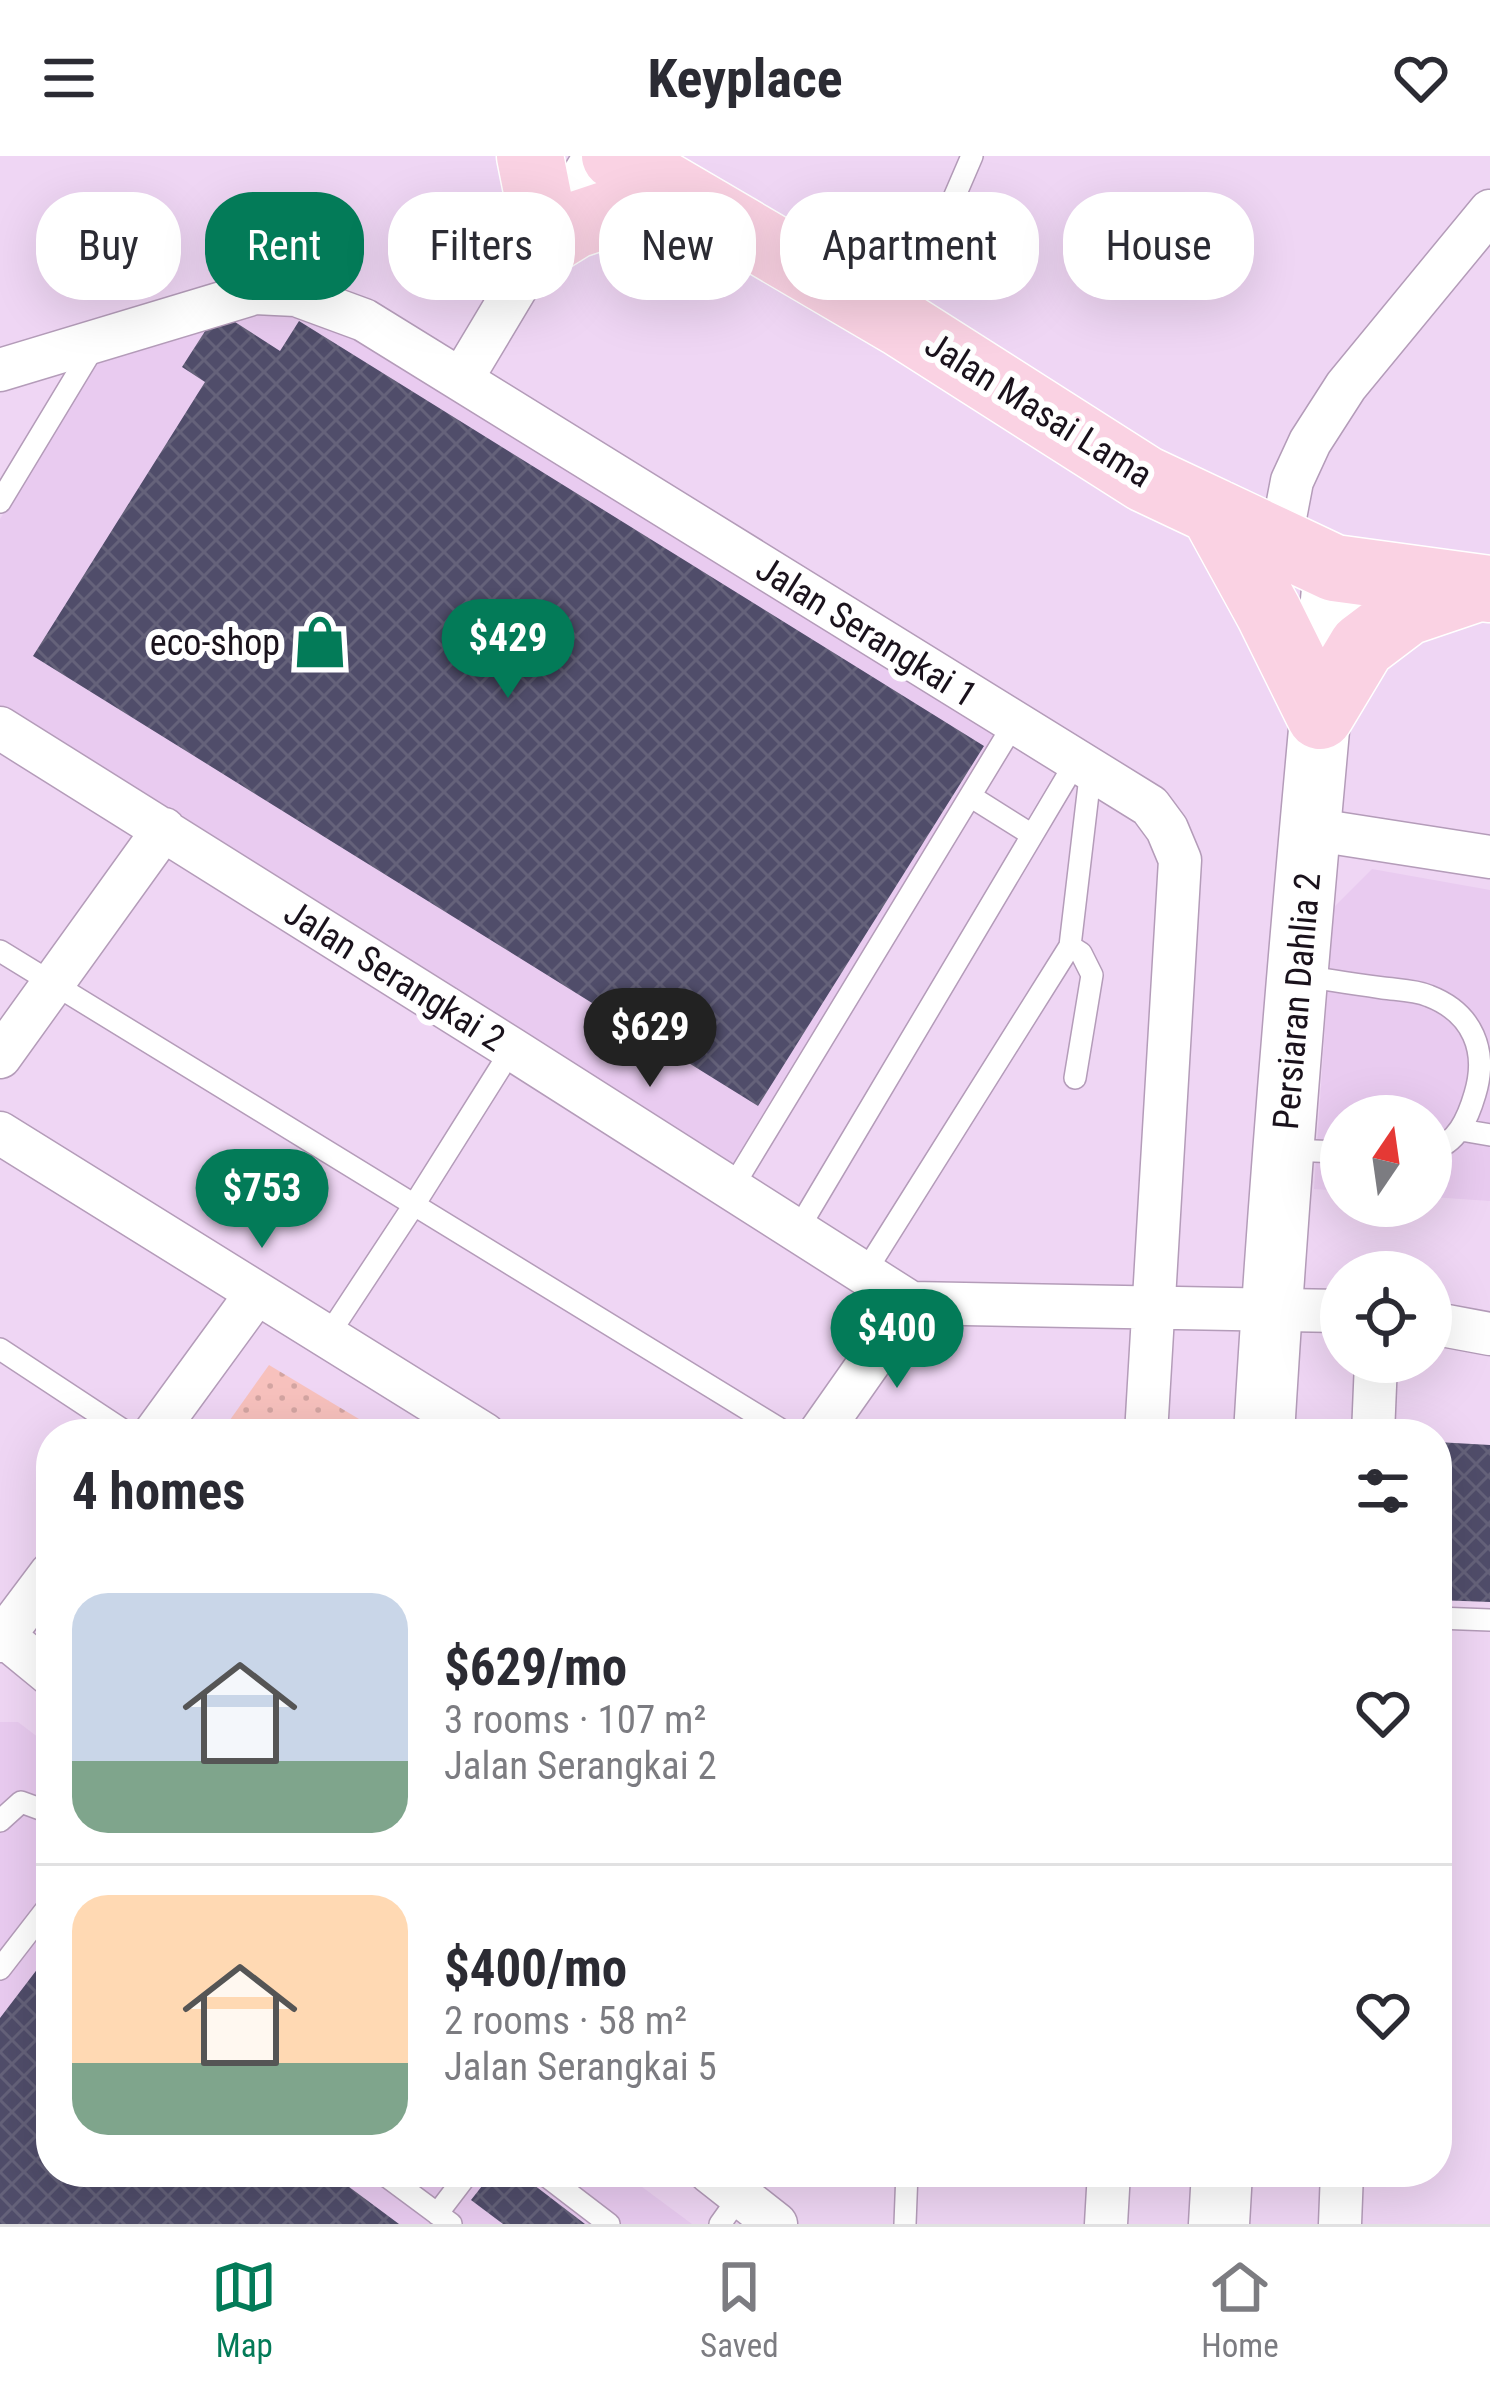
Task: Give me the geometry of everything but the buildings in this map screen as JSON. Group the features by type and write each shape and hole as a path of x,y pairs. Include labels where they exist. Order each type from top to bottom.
{"main road":[{"path":"530,156 537,192"},
{"name":"Jalan Masai Lama","path":"615,156 674,192"},
{"name":"Jalan Masai Lama","path":"756,240 900,322 1145,479 1307,556 1484,589"},
{"path":"1213,511 1320,716"},
{"path":"1320,716 1362,646 1407,612 1484,589"}],"street":[{"path":"573,192 595,156"},
{"path":"1307,556 1292,481 1310,442 1346,386 1490,211"},
{"name":"Jalan Serangkai 1","path":"0,370 256,293 296,295 364,320 1150,806 1167,829 1180,860 1147,1419"},
{"path":"460,380 508,300"},
{"name":"Persiaran Dahlia 2","path":"1265,1419 1272,1308 1313,1151 1298,975 1320,716 1307,556"},
{"name":"Jalan Serangkai 2","path":"0,728 910,1304"},
{"path":"1310,829 1490,857"},
{"path":"0,1057 164,830"},
{"path":"0,1132 460,1419"},
{"path":"165,1419 256,1294"},
{"path":"830,1419 910,1304 1320,1311"},
{"path":"1452,1327 1490,1334"},
{"path":"1374,1419 1375,1383"},
{"path":"36,1592 1,1636 36,1664"},
{"path":"1106,2224 1108,2187"},
{"path":"1219,2224 1221,2187"},
{"path":"1340,2224 1341,2187"},
{"path":"723,2197 776,2224"}],"lane":[{"path":"900,322 972,156"},
{"path":"0,502 97,342"},
{"path":"732,1189 1015,722"},
{"path":"797,1231 1033,835 1084,764"},
{"path":"864,1274 1070,946 1084,764"},
{"path":"970,796 1033,835"},
{"path":"1070,946 1081,952 1092,975 1075,1078"},
{"path":"0,951 764,1419"},
{"path":"1298,975 1427,994 1472,1027 1482,1061 1475,1095 1461,1130 1452,1138"},
{"path":"327,1337 512,1049"},
{"path":"1461,1130 1490,1135"},
{"path":"0,1349 106,1419"},
{"path":"1452,1618 1490,1619"},
{"path":"0,1821 21,1802 36,1808"},
{"path":"0,1969 36,1929"},
{"path":"401,2187 444,2219 461,2187"},
{"path":"561,2187 609,2224"},
{"path":"904,2224 906,2187"}],"shaded area":[{"path":"256,307 357,329 1001,727 733,1174 0,713 0,519 99,354"},
{"path":"1372,869 1490,890 1490,1201 1452,1198 1452,1095 1320,1095 1333,908"},
{"path":"1320,1100 1320,1189 1314,1189"},
{"path":"269,1365 359,1419 231,1419"},
{"path":"0,1722 18,1722 36,1736 36,2187 642,2187 692,2224 0,2224"}],"place":[{"name":"eco-shop","path":"320,642"}]}
